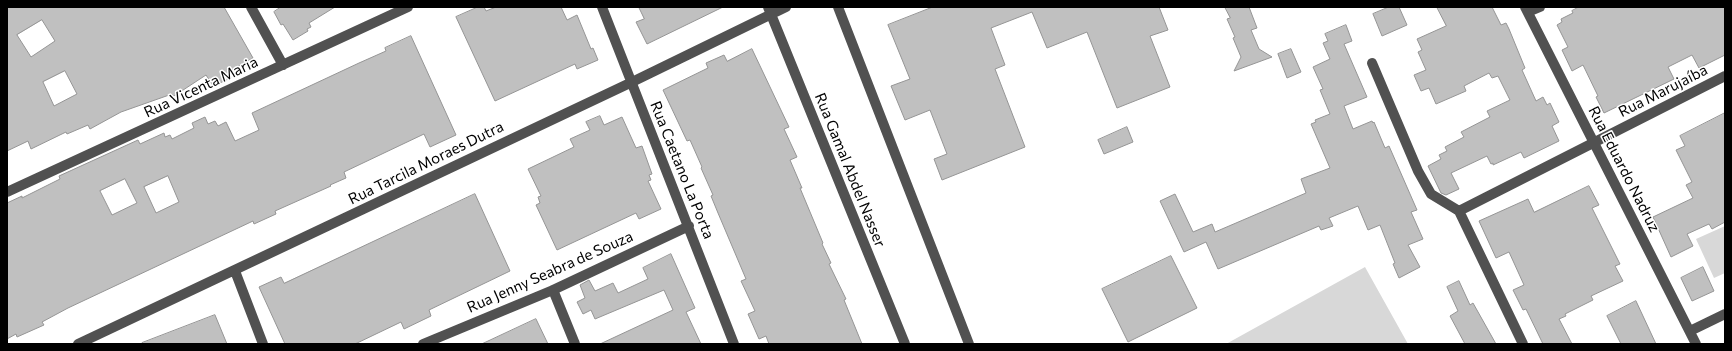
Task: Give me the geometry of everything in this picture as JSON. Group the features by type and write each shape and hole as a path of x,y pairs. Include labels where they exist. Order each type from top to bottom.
{"street":[{"path":"252,7 283,66"},
{"name":"Rua Vicenta Maria","path":"7,192 283,66 408,7"},
{"name":"Rua Caetano La Porta","path":"602,7 630,83 689,226 734,344"},
{"name":"Rua Tarcila Moraes Dutra","path":"83,343 630,83 769,11 786,7"},
{"path":"838,7 969,344"},
{"path":"1526,10 1540,7"},
{"name":"Rua Eduardo Nadruz","path":"1526,10 1696,344"},
{"name":"Rua Gamal Abdel Nasser","path":"769,11 905,344"},
{"path":"1372,63 1418,171 1431,194 1459,211 1524,344"},
{"name":"Rua Marujaíba","path":"1459,211 1725,76"},
{"name":"Rua Jenny Seabra de Souza","path":"423,344 553,290 689,226"},
{"path":"235,271 263,344"},
{"path":"553,290 575,344"},
{"path":"1690,331 1725,314"}],"shaded area":[{"path":"1725,226 1725,273 1714,278 1696,239"},
{"path":"1365,267 1408,344 1226,344"}],"building":[{"path":"7,7 224,7 253,58 228,72 231,78 213,86 206,75 174,96 172,94 121,112 90,129 88,125 67,134 66,132 31,149 28,141 7,151","holes":["42,20 55,41 31,57 17,35","65,71 77,94 54,106 43,82"]},
{"path":"281,7 335,7 309,23 311,27 307,29 308,31 293,40 283,24 281,25 274,12"},
{"path":"478,7 484,7 486,11 496,7 561,7 567,20 577,15 591,49 593,48 598,60 577,69 575,64 495,101 456,17"},
{"path":"639,7 723,7 647,44 636,22 644,19"},
{"path":"933,7 1159,7 1168,30 1150,36 1170,87 1117,108 1087,32 1047,48 1032,12 991,28 1005,65 995,69 1025,147 942,180 934,159 947,154 930,110 905,120 891,86 910,79 888,25"},
{"path":"1225,7 1249,7 1257,28 1251,30 1259,49 1272,57 1234,71 1241,57 1233,38 1235,37 1227,19 1230,18"},
{"path":"1389,7 1399,7 1407,25 1382,36 1373,14"},
{"path":"1437,7 1492,7 1501,25 1506,23 1509,29 1525,68 1522,70 1536,101 1543,97 1547,105 1550,103 1559,122 1552,126 1559,141 1524,158 1521,152 1493,165 1487,156 1451,173 1459,189 1446,195 1441,193 1428,166 1441,159 1439,155 1447,151 1445,147 1464,137 1461,132 1490,117 1487,111 1510,100 1498,76 1492,78 1489,73 1464,86 1466,91 1436,104 1429,88 1421,91 1414,75 1426,70 1418,52 1422,50 1417,39 1446,26"},
{"path":"1579,7 1725,7 1725,55 1699,68 1692,55 1668,67 1674,79 1604,113 1596,97 1598,96 1583,65 1572,71 1562,50 1568,47 1557,25 1562,22 1561,19 1573,13 1572,11"},
{"path":"1346,25 1352,41 1344,44 1367,97 1344,106 1353,129 1372,121 1373,123 1374,122 1385,148 1389,146 1417,210 1411,212 1423,239 1408,245 1420,267 1399,278 1393,264 1395,263 1380,225 1368,230 1358,206 1329,218 1333,226 1321,230 1319,226 1218,269 1206,242 1184,252 1160,201 1175,194 1193,232 1212,224 1215,232 1306,193 1301,179 1330,168 1311,124 1316,122 1315,120 1330,114 1320,90 1323,89 1313,67 1330,59 1323,43 1328,41 1325,34"},
{"path":"411,36 456,135 430,147 424,134 344,172 346,178 275,211 276,214 254,224 253,221 68,308 42,322 44,325 17,337 16,334 7,339 7,203 22,196 22,198 60,179 59,176 138,140 140,144 164,133 165,137 170,135 172,139 194,128 192,123 205,117 208,124 215,121 218,126 226,122 235,141 259,130 252,113 386,51 385,48","holes":["168,176 179,202 156,213 144,187","125,179 137,203 112,215 100,191"]},
{"path":"752,49 789,127 784,129 797,157 790,160 823,243 822,244 831,263 829,264 846,299 844,300 862,344 769,344 766,336 759,339 748,314 755,311 741,281 746,279 711,196 713,195 701,168 702,167 690,140 687,141 663,90 708,68 706,63 724,55 727,61"},
{"path":"1291,49 1301,72 1287,78 1278,54"},
{"path":"1725,113 1725,222 1712,229 1709,224 1687,234 1693,246 1671,257 1653,217 1693,198 1686,185 1692,182 1676,150 1685,146 1680,136"},
{"path":"600,116 604,125 622,117 636,148 642,146 652,174 649,175 651,180 648,181 661,209 639,219 636,213 557,250 536,205 540,203 538,197 541,196 528,169 574,147 570,139 590,130 586,122"},
{"path":"1127,127 1133,142 1104,154 1098,140"},
{"path":"1589,186 1599,205 1592,208 1620,264 1615,266 1623,281 1591,296 1593,300 1565,314 1566,316 1559,319 1572,344 1543,344 1526,309 1523,310 1513,290 1524,285 1509,252 1496,258 1479,221 1528,199 1534,212"},
{"path":"475,194 510,271 429,310 431,316 404,329 401,322 355,344 285,344 259,287 281,277 284,283"},
{"path":"671,254 695,308 686,312 701,344 600,344 673,310 664,290 595,319 591,310 583,314 577,302 585,298 580,285 589,280 595,291 613,283 618,293 648,279 643,268"},
{"path":"1171,256 1197,308 1128,342 1102,289"},
{"path":"1703,267 1714,291 1692,301 1681,278"},
{"path":"1459,281 1470,305 1473,303 1496,344 1465,344 1450,316 1458,311 1447,287"},
{"path":"1636,301 1656,344 1621,344 1607,316"},
{"path":"215,315 227,344 142,344 142,343"},
{"path":"536,319 548,344 482,344"}]}
